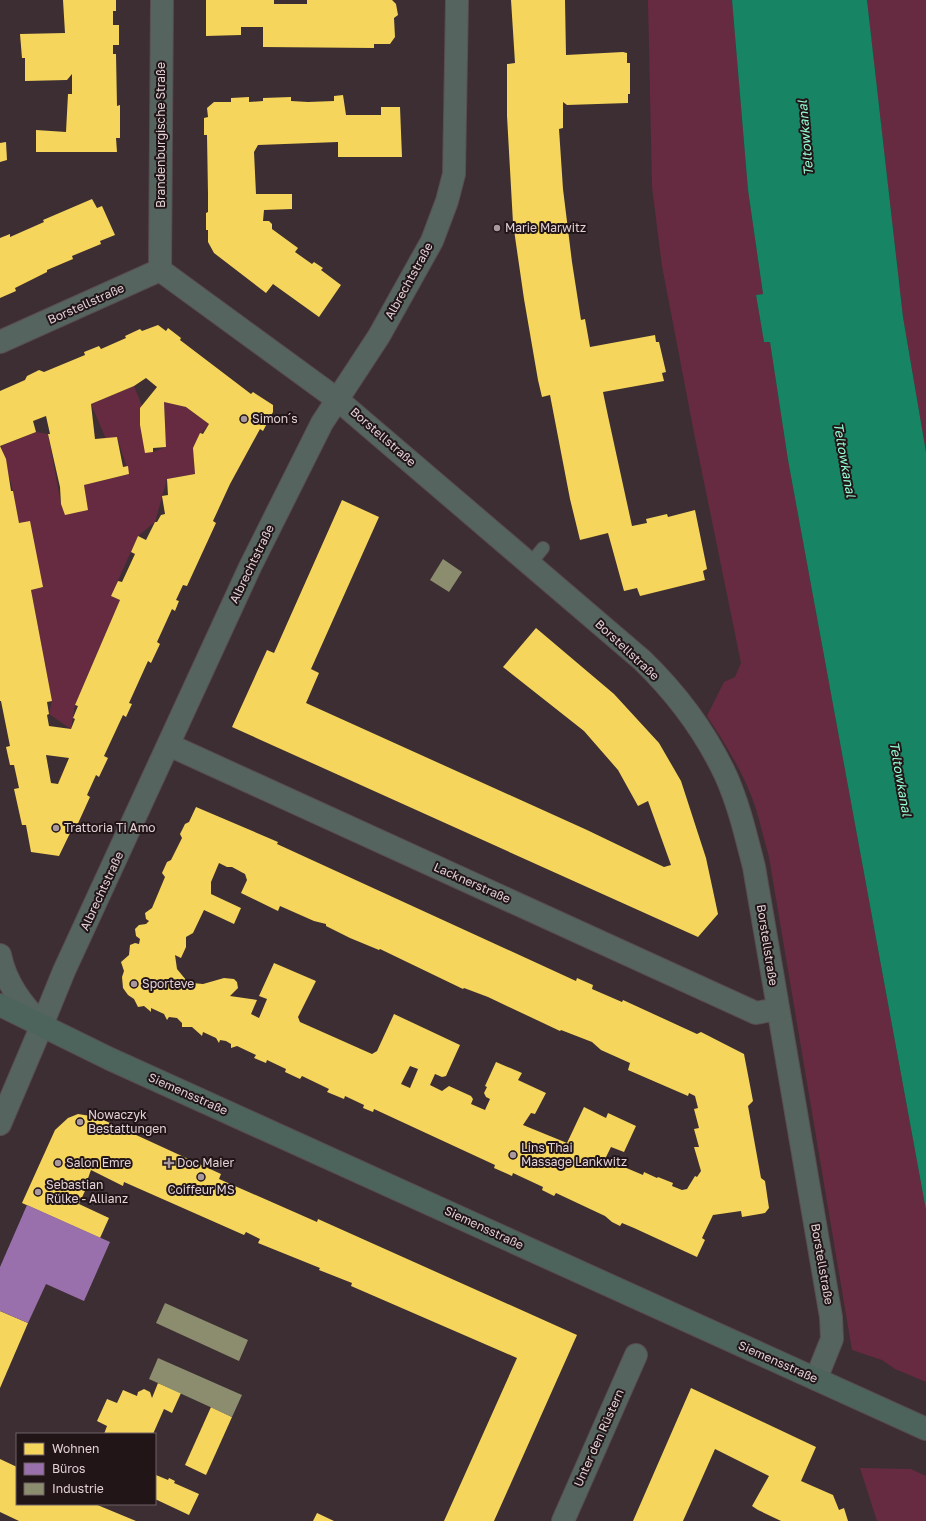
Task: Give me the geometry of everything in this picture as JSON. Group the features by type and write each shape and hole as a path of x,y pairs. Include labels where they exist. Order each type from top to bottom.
{"main road":[{"name":"Siemensstraße","path":"0,1005 110,1059 926,1429"}],"street":[{"name":"Brandenburgische Straße","path":"160,270 162,0"},
{"name":"Albrechtstraße","path":"0,1124 64,972 250,567 322,423 379,336 432,241 447,201 454,174 457,0"},
{"name":"Borstellstraße","path":"0,342 160,270 338,400 537,556 648,666 682,706 711,748 726,777 735,800 754,867 831,1317 832,1339 816,1379"},
{"name":"Lacknerstraße","path":"169,745 756,1013 778,1009"},
{"path":"0,955 7,979 14,993 42,1026"},
{"name":"Unter den Rüstern","path":"563,1521 636,1355"}],"shaded area":[{"path":"648,0 732,0 748,190 763,294 756,295 764,342 770,341 788,460 926,1210 926,1382 895,1369 882,1360 852,1350 769,857 750,791 733,758 707,716 724,682 735,677 741,663 695,438 662,266 652,187"},
{"path":"867,0 926,0 926,452 903,317"},
{"path":"134,386 142,406 146,453 166,447 164,402 186,407 209,424 199,436 195,447 195,474 167,479 155,522 138,536 111,596 120,600 75,705 71,729 49,714 52,701 31,590 43,587 19,523 13,491 1,446 36,432 48,434 61,504 65,514 88,510 84,485 129,474 117,437 106,439 91,404"},
{"path":"860,1468 911,1469 926,1476 926,1521 877,1521"}],"water":[{"name":"Teltowkanal","path":"732,0 867,0 903,317 926,452 926,1210 788,460 770,342 764,342 756,295 763,294 748,190"}],"building: Wohnen":[{"path":"63,0 116,0 116,11 113,11 113,25 119,25 119,45 113,45 113,54 116,54 117,106 120,105 120,138 116,138 117,152 36,152 36,130 66,132 68,94 72,94 72,74 67,80 25,81 25,58 22,58 20,34 65,33"},
{"path":"206,0 274,0 274,4 307,4 307,0 392,0 396,4 398,15 394,18 395,37 390,44 374,44 374,48 263,47 263,27 241,27 241,35 206,36"},
{"path":"511,0 565,0 566,55 627,53 627,63 630,63 630,94 628,94 628,103 567,105 563,102 563,128 559,129 563,189 572,262 581,320 585,319 590,347 655,335 656,342 659,342 666,372 662,373 664,381 603,392 632,526 647,523 646,519 667,514 668,517 695,510 707,569 703,571 705,580 640,596 637,588 624,591 608,533 580,540 570,499 550,395 542,397 538,380 513,223 507,116 507,64 515,63"},
{"path":"343,95 346,115 381,115 381,107 400,107 402,157 338,157 338,142 258,145 254,152 256,194 292,194 292,209 264,210 263,221 269,221 272,224 272,229 298,248 295,252 312,264 314,262 323,268 321,270 341,285 319,317 273,284 266,293 214,253 208,242 208,230 206,230 206,213 208,212 207,135 204,135 204,118 208,117 207,108 214,102 231,102 231,98 249,97 249,102 263,101 263,98 291,97 291,101 308,102 334,101 334,96"},
{"path":"6,142 7,160 0,162 0,143"},
{"path":"92,199 97,208 102,206 115,235 100,241 101,244 72,256 73,259 47,270 47,272 15,288 16,291 0,298 0,238 10,234 10,237 44,222 43,220"},
{"path":"158,325 166,331 168,328 181,338 180,340 251,394 253,392 273,405 273,412 263,431 260,429 230,484 213,521 216,523 187,586 183,585 176,600 179,601 175,611 172,609 157,642 160,644 151,663 148,661 129,703 132,704 126,717 123,715 104,756 108,758 99,777 96,775 87,795 90,797 75,830 72,829 59,856 31,852 26,825 22,825 14,789 19,788 14,765 10,765 6,747 10,746 0,701 0,446 0,391 25,380 27,376 39,370 44,372 85,355 84,352 99,346 101,349 126,338 125,336 140,329 142,331","holes":["146,378 157,387 140,408 140,425 145,453 153,452 153,448 166,447 164,402 186,407 209,424 203,434 200,433 193,448 195,474 167,479 168,495 162,496 165,514 161,515 157,522 155,522 146,540 138,536 131,552 135,554 122,582 118,581 111,596 120,600 75,705 78,706 73,718 75,719 71,729 49,726 47,702 52,701 31,590 43,587 30,521 19,523 13,491 11,491 6,459 0,446 36,432 33,421 46,416 50,434 48,434 60,487 61,504 65,515 88,510 84,485 129,474 128,466 123,467 117,437 95,439 91,404 134,386","46,755 69,758 58,784 51,783"]},
{"path":"342,500 379,517 311,669 319,673 306,703 587,830 664,867 671,865 648,801 638,806 618,770 584,731 503,667 536,628 614,694 659,743 681,781 706,858 718,914 698,937 232,727 267,650 274,653"},
{"path":"196,807 278,842 277,844 576,981 577,978 593,985 592,989 622,1002 623,1000 697,1034 701,1032 744,1054 753,1101 748,1106 761,1178 765,1181 769,1208 765,1213 742,1217 741,1211 713,1215 702,1238 705,1240 697,1257 622,1223 620,1226 605,1216 556,1193 554,1196 542,1190 543,1187 513,1173 512,1176 494,1168 495,1165 374,1109 373,1112 363,1108 364,1105 345,1096 344,1099 327,1092 329,1089 302,1076 300,1079 285,1072 286,1069 267,1060 266,1063 254,1058 256,1055 237,1046 231,1048 231,1044 226,1041 220,1040 219,1043 216,1038 203,1032 202,1036 192,1027 182,1027 182,1023 177,1018 169,1017 167,1020 164,1014 151,1008 151,1012 144,1006 138,1007 134,999 128,995 123,988 122,977 124,971 121,962 129,955 130,945 135,943 139,944 140,939 136,936 135,929 139,925 146,924 149,921 146,919 145,913 152,908 165,877 162,873 167,862 171,860 182,838 180,834 185,824 189,822","holes":["219,863 227,867 232,867 245,874 247,880 241,893 278,911 280,906 314,921 326,924 326,926 350,938 379,950 380,949 463,989 464,988 488,997 560,1031 561,1030 592,1042 601,1050 630,1063 628,1070 688,1096 689,1093 695,1096 698,1108 694,1109 699,1128 694,1129 699,1147 694,1147 701,1171 697,1177 695,1176 687,1189 682,1190 672,1186 673,1183 644,1172 643,1175 605,1159 611,1147 624,1152 636,1126 608,1113 606,1118 584,1107 567,1143 523,1125 531,1113 535,1114 546,1093 518,1080 522,1073 496,1062 485,1086 487,1087 484,1093 486,1097 490,1099 485,1110 471,1104 473,1099 471,1096 449,1086 442,1091 430,1085 435,1074 442,1077 446,1076 460,1045 394,1014 377,1051 372,1054 300,1022 298,1017 316,981 274,963 259,996 267,999 259,1018 251,1014 257,1000 230,996 238,988 237,982 234,979 224,978 203,984 192,983 186,980 177,969 175,955 181,958 186,947 186,937 193,933 204,910 234,924 241,908 211,894 211,882","410,1066 418,1069 410,1088 401,1084"]},
{"path":"78,1114 97,1117 221,1174 219,1179 317,1222 318,1219 577,1335 494,1521 444,1521 517,1358 351,1286 352,1283 319,1270 320,1268 258,1243 260,1239 246,1232 244,1235 124,1182 123,1186 91,1170 87,1181 89,1182 79,1204 109,1218 100,1238 22,1203 55,1130 68,1118"},
{"path":"0,1311 28,1323 0,1388"},
{"path":"158,1383 181,1393 172,1413 164,1409 153,1433 104,1433 107,1426 97,1421 107,1399 117,1403 123,1390 137,1396 138,1392 144,1389 150,1392 152,1398"},
{"path":"691,1388 816,1447 801,1481 833,1495 839,1510 844,1508 848,1521 781,1521 758,1510 752,1506 769,1476 715,1449 683,1521 633,1521"},
{"path":"211,1407 232,1417 206,1475 185,1465"},
{"path":"0,1459 16,1467 16,1505 97,1505 136,1521 19,1521 0,1512"},
{"path":"156,1475 168,1480 169,1478 175,1481 174,1483 199,1494 189,1515 156,1499"},
{"path":"317,1513 334,1521 313,1521"}],"building: Büros":[{"path":"27,1205 110,1242 84,1301 46,1284 28,1323 0,1311 0,1267"}],"building: Industrie":[{"path":"443,559 462,572 449,592 430,580"},
{"path":"165,1303 248,1340 239,1361 156,1323"},
{"path":"158,1358 242,1395 232,1417 149,1379"}],"place":[{"name":"Marie Marwitz","path":"497,228"},
{"name":"Simon´s","path":"244,419"},
{"name":"Trattoria Ti Amo","path":"56,828"},
{"name":"Sporteve","path":"134,984"},
{"name":"Nowaczyk Bestattungen","path":"80,1122"},
{"name":"Lins Thai Massage Lankwitz","path":"513,1155"},
{"name":"Salon Emre","path":"58,1163"},
{"name":"Doc Maier","path":"169,1163"},
{"name":"Coiffeur MS","path":"201,1177"},
{"name":"Sebastian Rülke - Allianz","path":"38,1192"}]}
